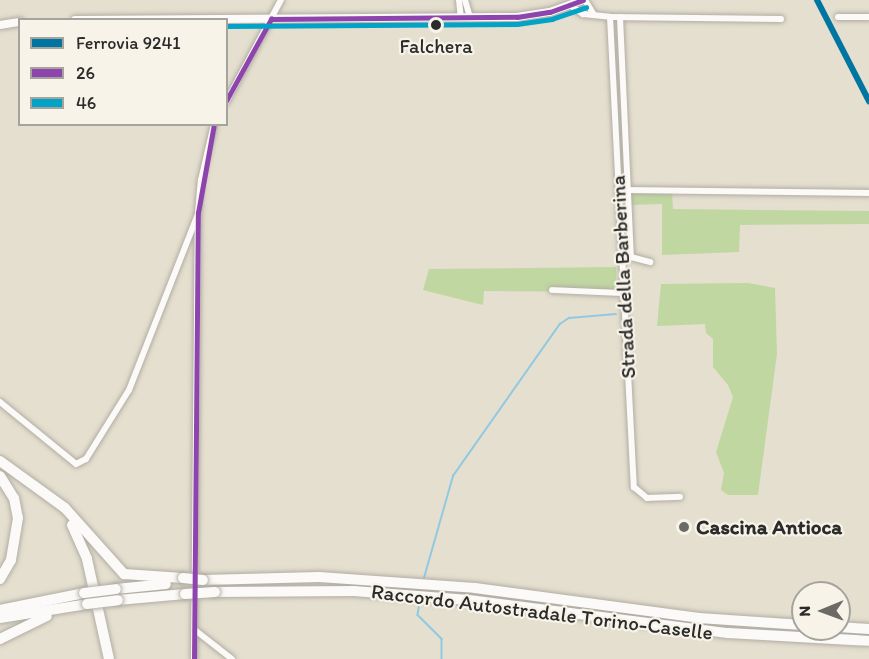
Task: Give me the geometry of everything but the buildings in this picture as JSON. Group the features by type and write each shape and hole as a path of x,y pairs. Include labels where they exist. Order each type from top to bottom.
{"highway":[{"path":"0,461 65,508 124,574 184,580"},
{"path":"0,476 14,498 18,518 11,560 0,579"},
{"path":"32,485 65,516 78,536 109,659"},
{"name":"Raccordo Autostradale Torino-Caselle","path":"0,618 184,580 319,577 475,588 730,621 791,624"},
{"name":"Raccordo Autostradale Torino-Caselle","path":"117,594 354,591 469,600 757,636 869,641"},
{"path":"0,639 25,623 83,601"},
{"name":"Raccordo Autostradale Torino-Caselle","path":"0,610 83,601"},
{"path":"851,627 869,628"}],"main road":[{"path":"228,19 465,18 533,15 584,0"},
{"path":"0,20 18,22"},
{"path":"0,25 18,22"}],"street":[{"path":"228,98 281,0"},
{"path":"459,0 465,18"},
{"path":"465,0 465,18"},
{"path":"584,0 594,15"},
{"path":"570,5 594,15 610,17 781,19"},
{"name":"Strada della Barberina","path":"610,17 634,487 648,498 680,497"},
{"name":"Strada della Barberina","path":"620,17 631,257 650,262"},
{"path":"838,17 869,17"},
{"path":"194,659 198,213 201,180 214,126"},
{"name":"Strada della Barberina","path":"628,190 869,193"},
{"path":"0,402 76,464 86,459 129,390 198,213"},
{"path":"552,290 624,292"},
{"path":"195,630 232,659"}],"green space":[{"path":"672,192 673,209 869,211 869,224 740,225 739,252 662,255 662,204 631,205 631,193"},
{"path":"616,267 617,292 484,291 483,305 423,290 429,269"},
{"path":"748,283 775,288 777,354 758,495 728,495 721,490 724,473 716,452 733,397 728,385 713,367 713,339 706,333 705,324 657,326 661,284"}],"waterway":[{"path":"424,578 453,476 560,324 569,318 616,314"},
{"path":"420,602 418,615 442,639 442,659"}],"rail line":[{"name":"9241","path":"817,0 869,101"}],"transit line":[{"name":"26","path":"271,19 517,17 550,12 583,0"},
{"name":"46","path":"228,26 517,24 552,19 586,7"},
{"name":"26","path":"228,97 271,19"},
{"name":"26","path":"194,659 198,213 214,126"}],"place":[{"name":"Falchera","path":"436,25"},
{"name":"Cascina Antioca","path":"684,527"}]}
